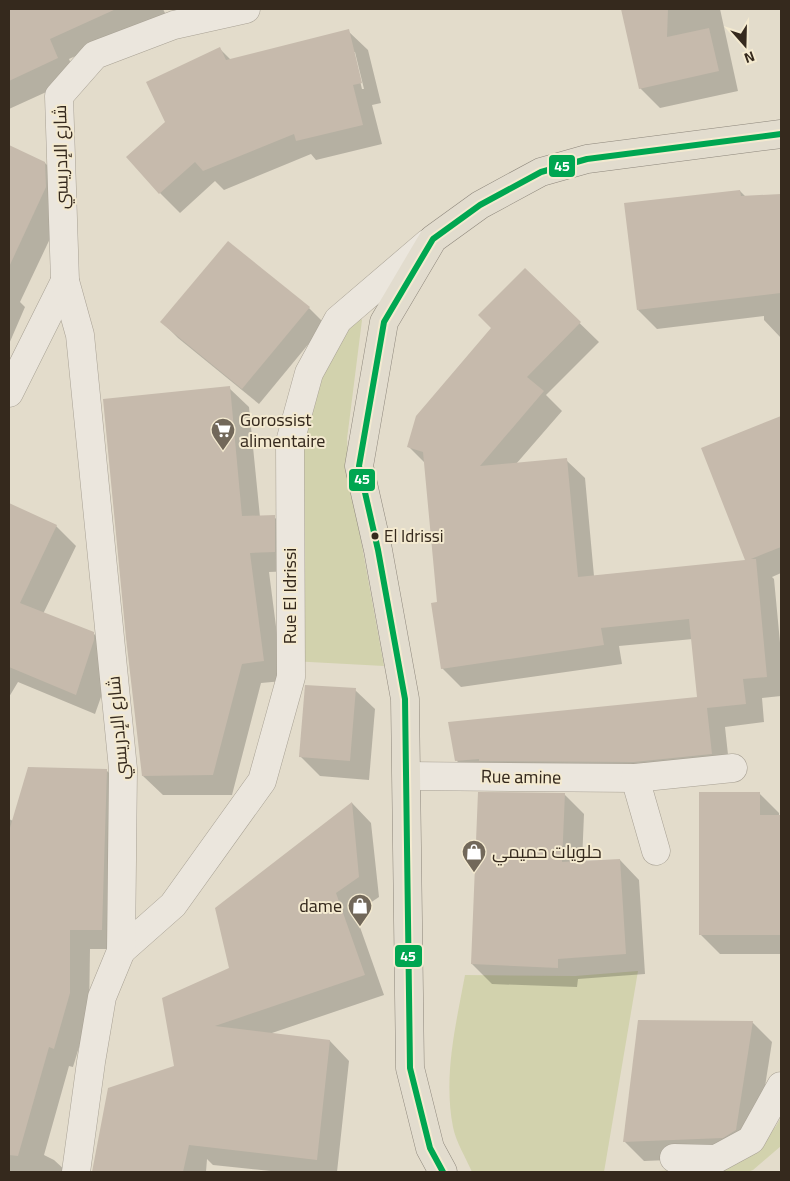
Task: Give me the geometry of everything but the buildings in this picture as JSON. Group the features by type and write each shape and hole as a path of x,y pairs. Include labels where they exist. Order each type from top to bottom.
{"main road":[{"path":"444,1172 430,1148 410,1068 406,700 360,466 384,322 433,239 480,205 541,172 587,159 781,134"}],"street":[{"name":"شارع الإدريسي","path":"76,1172 102,996 121,951 123,770 80,335 65,281 59,96 95,55 174,25 246,9"},
{"name":"Rue El Idrissi","path":"121,951 174,905 262,781 291,677 290,442 308,373 338,320 433,239"},
{"name":"شارع الإدريسي","path":"9,393 65,281"},
{"name":"Rue amine","path":"407,776 635,778 733,768"},
{"path":"635,778 656,851"},
{"path":"674,1158 716,1159 752,1140 781,1086"}],"green space":[{"path":"354,311 362,320 347,439 349,475 384,666 291,661 297,418"},
{"path":"638,971 604,1172 472,1172 454,1133 449,1089 452,1050 465,975 575,976"},
{"path":"781,1117 781,1146 753,1170 747,1172 645,1172 724,1166 755,1148 776,1126"}],"transit line":[{"name":"45","path":"443,1172 430,1148 410,1068 405,699 378,550 359,466 384,322 433,239 480,205 541,172 587,159 781,134"}],"place":[{"name":"Gorossist alimentaire","path":"223,451"},
{"name":"El Idrissi","path":"375,536"},
{"name":"حلويات حميمي","path":"474,873"},
{"name":"dame","path":"360,927"}]}
